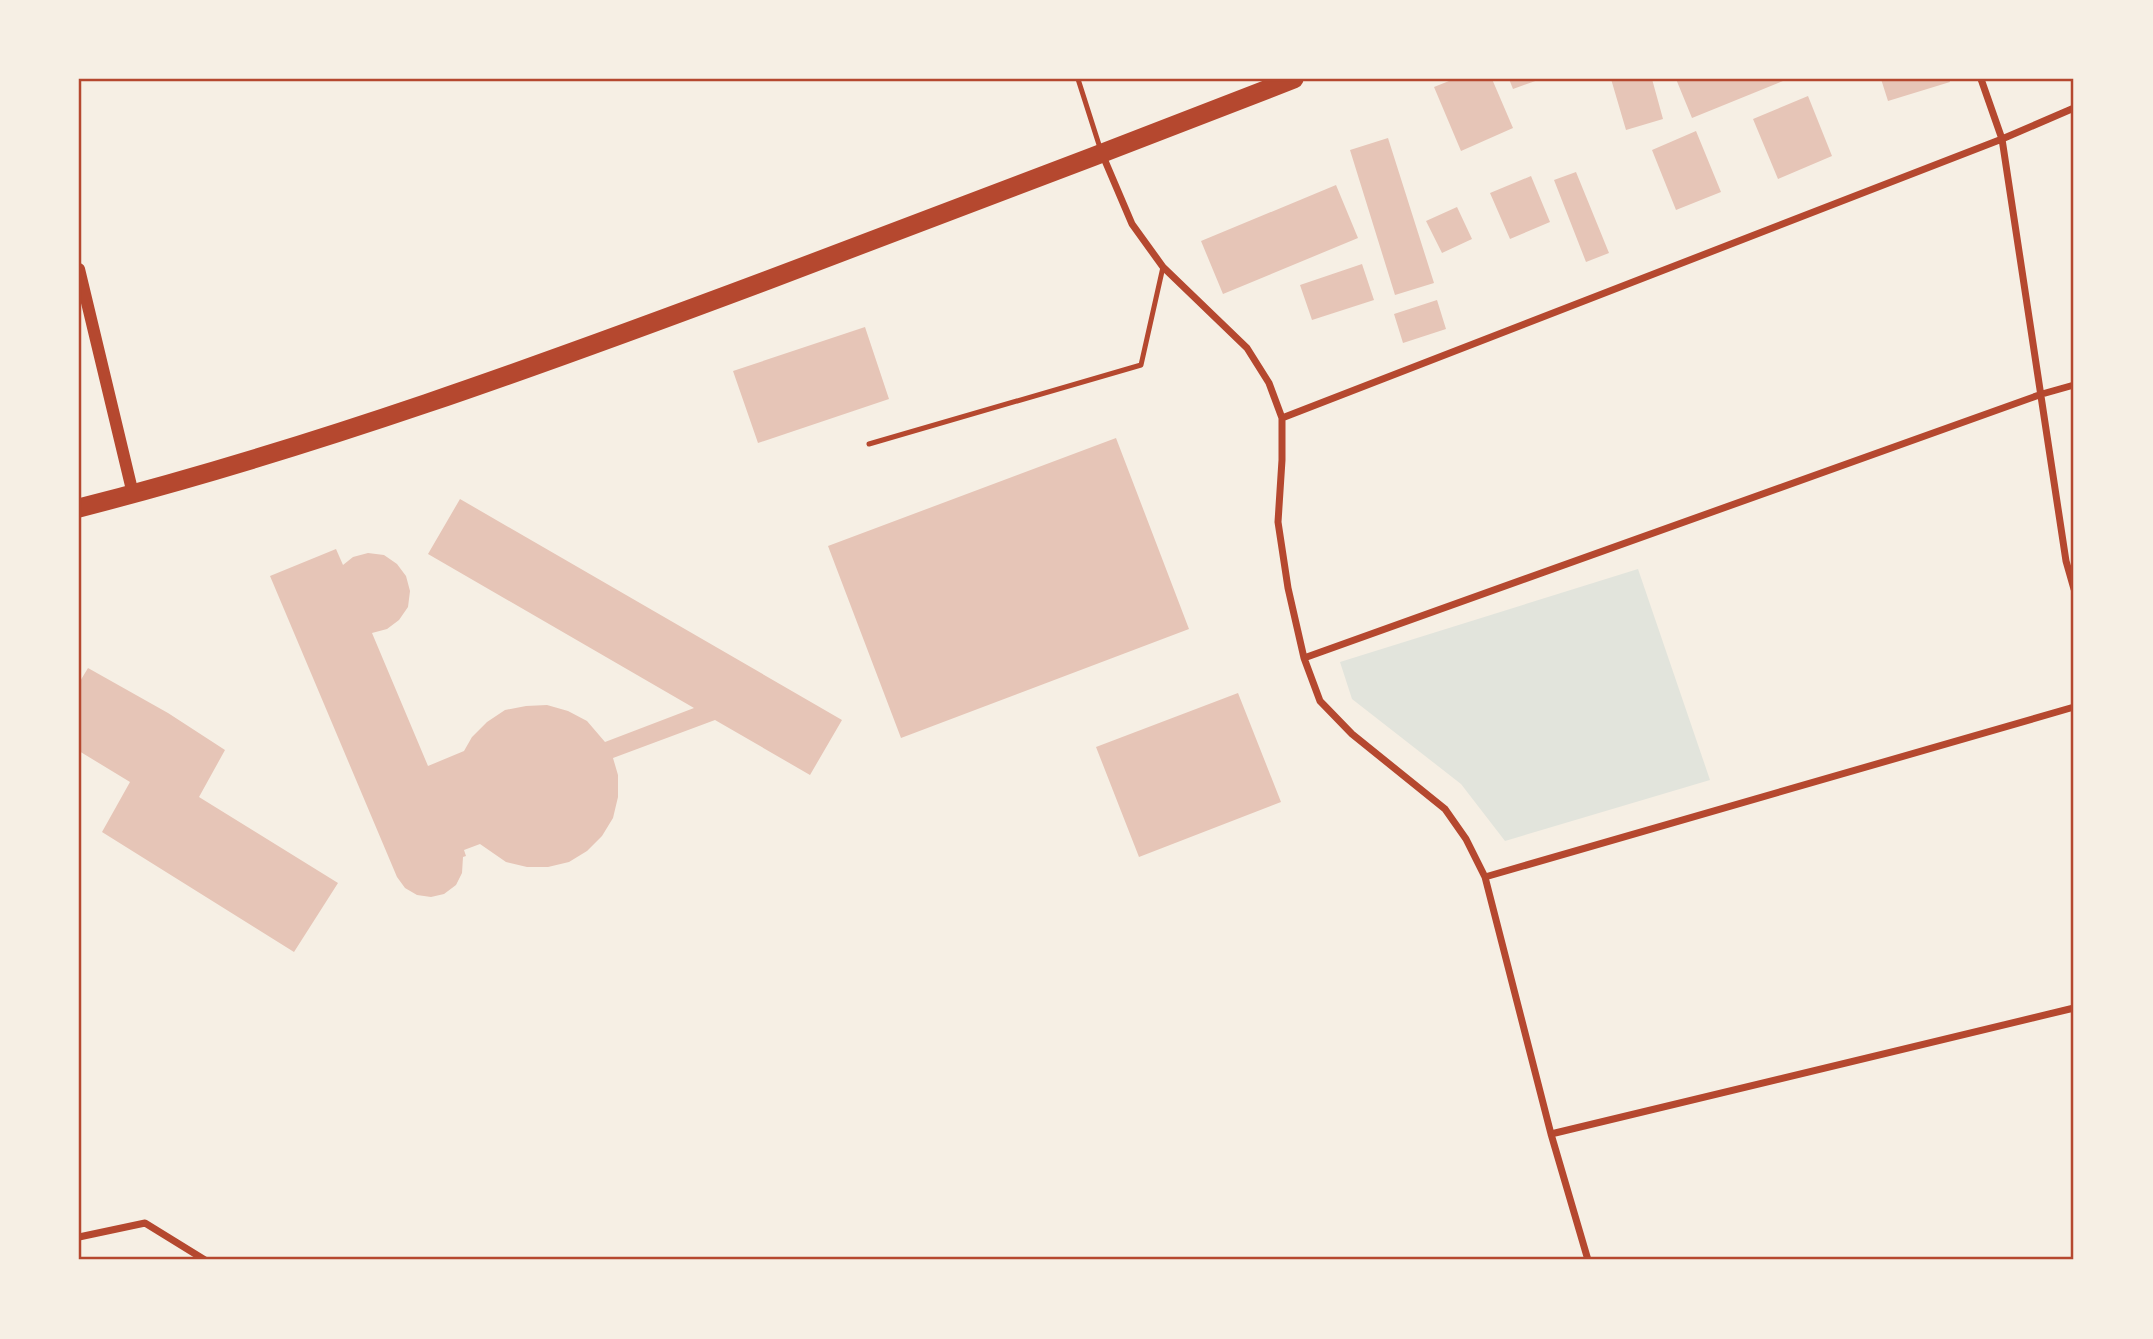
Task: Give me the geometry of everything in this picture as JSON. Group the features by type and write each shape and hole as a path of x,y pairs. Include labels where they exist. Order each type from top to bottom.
{"highway":[{"path":"79,508 254,460 446,398 584,349 1294,79"}],"street":[{"path":"1981,79 2002,139 2066,561 2074,589"},
{"path":"1282,418 2002,139 2074,108"},
{"path":"1102,154 1132,224 1163,267 1247,348 1269,383 1282,418 1278,522 1288,588 1304,658 1320,701 1352,734 1445,809 1466,839 1485,877 1551,1134 1588,1260"},
{"path":"79,269 134,494"},
{"path":"1304,658 2042,394 2074,385"},
{"path":"1485,877 2074,707"},
{"path":"1551,1134 2074,1008"},
{"path":"79,1237 145,1223 205,1260"}],"lane":[{"path":"1079,79 1102,154"},
{"path":"869,444 1141,365 1163,267"}],"shaded area":[{"path":"1638,569 1710,780 1505,841 1461,784 1352,699 1340,662"}],"building":[{"path":"1454,79 1492,79 1513,128 1461,151 1434,87"},
{"path":"1509,79 1541,79 1513,89"},
{"path":"1611,79 1652,79 1663,119 1626,130"},
{"path":"1676,79 1788,79 1692,118"},
{"path":"1881,79 1949,79 1950,82 1888,101"},
{"path":"1808,96 1832,156 1778,179 1753,119"},
{"path":"1696,131 1721,192 1676,210 1652,150"},
{"path":"1388,138 1434,283 1395,295 1350,150"},
{"path":"1576,172 1609,253 1586,262 1554,180"},
{"path":"1531,176 1550,222 1510,239 1490,193"},
{"path":"1336,185 1358,238 1223,294 1201,241"},
{"path":"1457,207 1472,239 1442,253 1426,221"},
{"path":"1362,264 1374,300 1312,320 1300,285"},
{"path":"1437,300 1446,329 1403,343 1394,314"},
{"path":"865,327 889,399 758,443 733,371"},
{"path":"1116,438 1189,629 901,738 828,546"},
{"path":"460,499 842,720 810,775 715,720 613,758 618,775 618,797 613,818 602,836 587,851 569,862 548,867 527,867 506,862 480,844 464,850 466,856 463,857 462,873 456,885 444,894 431,897 417,895 405,888 397,877 270,576 336,549 343,565 353,557 368,553 384,555 397,564 406,576 410,591 408,607 399,620 387,629 372,633 428,766 464,751 472,737 487,722 505,710 547,705 568,711 587,721 605,742 694,708 428,554"},
{"path":"88,668 168,713 225,750 199,797 338,883 294,952 102,832 130,782 79,751 79,683"},
{"path":"1238,693 1281,802 1139,857 1096,747"}]}
